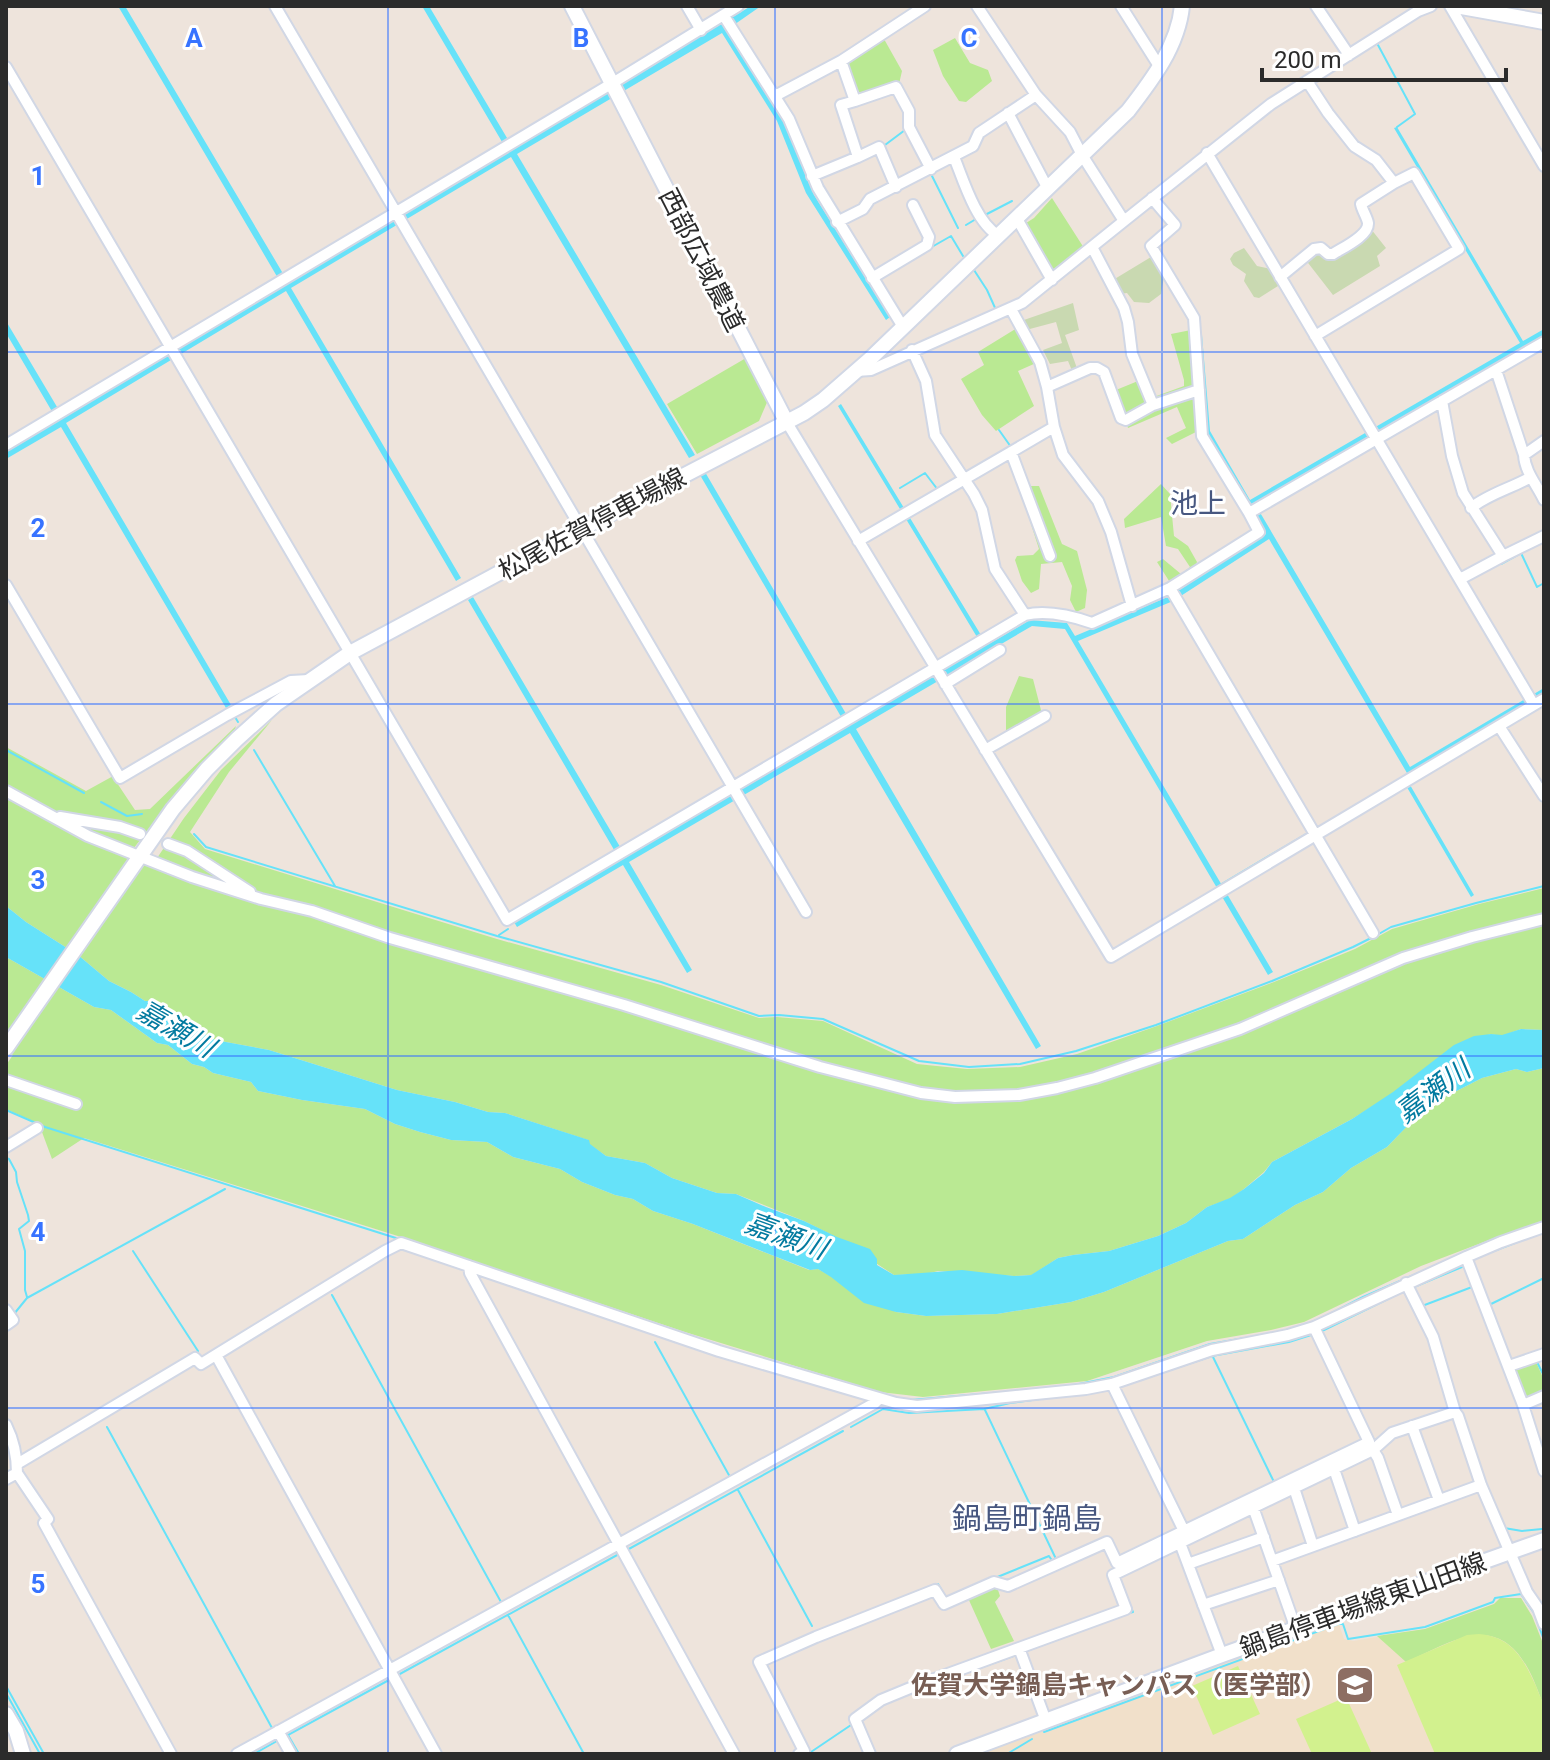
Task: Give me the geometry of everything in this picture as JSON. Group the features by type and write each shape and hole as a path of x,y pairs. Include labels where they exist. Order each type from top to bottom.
{"main road":[{"path":"572,6 611,84"},
{"name":"松尾佐賀停車場線","path":"6,1048 173,809 207,769 276,704 350,653 804,413 823,400 1128,111 1168,53 1182,6"},
{"path":"1456,6 1544,22"},
{"name":"西部広域農道","path":"611,84 786,421"},
{"name":"鍋島停車場線東山田線","path":"957,1754 1544,1540"},
{"path":"6,1714 16,1731 23,1754"}],"street":[{"path":"275,6 806,912"},
{"path":"687,6 701,30"},
{"path":"6,445 701,30 728,21 738,6"},
{"path":"775,96 841,61 925,6"},
{"path":"977,6 1036,95 1063,122 1124,221"},
{"path":"1121,6 1159,66"},
{"path":"1316,6 1349,55"},
{"path":"856,371 871,370 1029,299 1271,104 1418,11 1431,6"},
{"path":"1450,6 1544,166"},
{"path":"728,21 789,119 812,176 837,222 903,327"},
{"path":"841,61 855,101"},
{"path":"6,67 507,920 620,853 736,792 847,720 1000,650"},
{"path":"1307,81 1354,146 1376,160 1394,183"},
{"path":"858,157 841,105 896,87 909,111 909,127 929,168"},
{"path":"837,222 863,209 870,199 973,146 979,133 1036,95"},
{"path":"1008,113 1047,187"},
{"path":"812,176 880,150 896,187"},
{"path":"786,421 1111,957 1539,702 1527,693 1207,153"},
{"path":"954,157 981,220 998,235"},
{"path":"1280,277 1314,249 1321,248 1333,254 1357,239 1367,230 1368,222 1361,204 1414,173 1459,249 1315,336"},
{"path":"940,676 982,641 1025,615 1073,616 1092,623 1171,590 1259,532 1254,510 1202,436 1194,318 1151,246 1175,225 1152,198"},
{"path":"872,278 927,245 929,237 913,205"},
{"path":"1016,217 1052,280"},
{"path":"1092,247 1124,308 1132,354 1153,405"},
{"path":"1011,309 1040,362 1063,455 1098,501 1111,532 1132,606"},
{"path":"1254,510 1544,342"},
{"path":"912,350 926,381 935,435 982,510 995,569 1025,615"},
{"path":"1047,387 1090,368 1097,368 1104,372 1121,418 1126,420 1153,405 1199,390"},
{"path":"1496,370 1525,465 1544,500"},
{"path":"1442,401 1456,477 1471,508 1503,556"},
{"path":"858,541 1054,427"},
{"path":"1524,455 1544,441"},
{"path":"1011,452 1050,556"},
{"path":"1471,508 1477,502 1531,477"},
{"path":"1460,579 1544,536"},
{"path":"6,585 120,778 291,681 310,680"},
{"path":"1171,590 1373,933"},
{"path":"985,750 1045,716"},
{"path":"1499,726 1544,796"},
{"path":"6,791 88,836 192,877 624,1005 820,1067 921,1093 955,1097 1019,1095 1095,1078 1240,1029 1403,958 1544,919"},
{"path":"51,815 120,827 140,834"},
{"path":"168,844 187,851 261,899"},
{"path":"6,1080 76,1104"},
{"path":"6,1147 37,1128"},
{"path":"6,1479 17,1469 198,1361 216,1355 401,1243 719,1351 879,1399 917,1406 1086,1389 1112,1384 1212,1350 1288,1335 1314,1327 1501,1242 1544,1227"},
{"path":"1466,1257 1509,1366 1544,1471"},
{"path":"469,1266 470,1273 734,1754"},
{"path":"1406,1283 1433,1337 1481,1485 1544,1624"},
{"path":"799,1754 804,1751 759,1662 935,1590 944,1604 994,1582 1008,1586 1107,1542 1117,1563 1369,1442 1314,1327"},
{"path":"1509,1366 1544,1354"},
{"path":"216,1355 436,1754"},
{"path":"1112,1384 1184,1531"},
{"path":"1523,1405 1544,1396"},
{"path":"237,1754 879,1399"},
{"path":"870,1754 855,1719 881,1700 1126,1609 1113,1575 1373,1450 1392,1433 1454,1408"},
{"path":"6,1425 17,1469 48,1519 44,1523 171,1754"},
{"path":"1412,1426 1439,1500"},
{"path":"1373,1450 1398,1515"},
{"path":"1334,1469 1355,1531"},
{"path":"1272,1561 1481,1485"},
{"path":"1294,1488 1313,1546"},
{"path":"1253,1507 1296,1629"},
{"path":"1188,1564 1264,1537"},
{"path":"1180,1543 1222,1655"},
{"path":"1203,1605 1279,1580"},
{"path":"1019,1648 1046,1721"},
{"path":"278,1731 291,1754"}],"shaded area":[{"name":"佐賀大学鍋島キャンパス（医学部）","path":"1500,1598 1521,1598 1544,1646 1544,1754 972,1754 1338,1621 1344,1639 1353,1641 1425,1629 1494,1604"}],"green space":[{"path":"955,38 970,63 988,70 992,81 966,102 959,101 943,76 933,50"},
{"path":"884,39 902,71 899,84 858,94 848,63"},
{"path":"1052,198 1084,248 1051,274 1023,225"},
{"path":"1371,229 1386,248 1377,256 1380,266 1333,295 1305,259 1321,250 1328,257"},
{"path":"1244,248 1257,266 1271,269 1279,281 1278,286 1259,298 1254,297 1244,281 1246,274 1230,259"},
{"path":"1151,257 1164,276 1161,294 1149,303 1134,302 1127,293 1119,294 1113,280"},
{"path":"1073,303 1079,330 1065,335 1078,371 1073,373 1068,361 1050,364 1043,350 1062,343 1056,322 1026,330 1021,321"},
{"path":"1017,328 1036,363 1018,371 1034,406 996,431 982,415 961,379 984,365 978,352"},
{"path":"1191,330 1198,431 1172,444 1166,438 1186,428 1177,407 1128,428 1116,390 1138,381 1151,398 1184,386 1171,334"},
{"path":"746,358 768,400 759,421 697,454 667,404"},
{"path":"1161,484 1170,494 1174,536 1188,546 1197,562 1194,570 1171,584 1157,562 1163,559 1181,574 1190,567 1178,549 1166,546 1161,517 1125,528 1124,519"},
{"path":"1030,486 1039,486 1062,544 1077,551 1087,590 1085,608 1076,612 1070,600 1072,586 1062,562 1041,564 1039,589 1031,593 1022,581 1015,560 1017,556 1033,555 1039,549 1021,493"},
{"path":"1019,676 1033,679 1042,714 1006,732 1006,707"},
{"path":"272,720 229,772 190,832 205,849 497,939 661,985 759,1018 823,1021 917,1064 967,1069 1020,1067 1077,1054 1274,982 1355,949 1392,929 1544,888 1544,1030 1521,1029 1502,1036 1490,1034 1352,1119 1272,1162 1230,1199 1207,1207 1186,1223 1158,1236 1109,1251 1058,1258 1032,1275 938,1271 894,1275 836,1237 804,1221 736,1194 717,1193 672,1178 645,1163 606,1156 588,1140 505,1113 488,1112 397,1090 269,1050 215,1040 163,1008 109,981 78,955 6,906 6,747 86,791 115,775 135,810 150,809 236,726 127,857 151,867 221,770"},
{"path":"6,957 94,1007 111,1010 157,1043 168,1045 192,1064 213,1073 251,1082 258,1091 365,1109 395,1124 451,1140 487,1142 513,1157 560,1169 582,1182 633,1199 653,1211 809,1270 818,1269 896,1312 926,1316 997,1314 1071,1302 1104,1292 1228,1241 1243,1239 1295,1205 1323,1192 1351,1168 1387,1147 1435,1102 1482,1078 1516,1069 1527,1072 1544,1068 1544,1221 1421,1266 1304,1322 1207,1341 1087,1381 923,1397 880,1392 84,1138 52,1159 39,1124 6,1109 6,1065 13,1055 6,1051"},
{"path":"1536,1362 1544,1380 1544,1392 1524,1401 1512,1369"},
{"path":"997,1587 1000,1596 995,1602 1014,1641 991,1649 968,1598"},
{"path":"1500,1598 1521,1598 1532,1616 1544,1646 1544,1706 1526,1665 1500,1639 1485,1635 1470,1636 1406,1662 1377,1636 1425,1629 1494,1604"},
{"path":"1479,1634 1508,1644 1526,1666 1543,1703 1544,1754 1435,1754 1397,1665 1467,1635"},
{"path":"1238,1666 1260,1714 1213,1735 1192,1686"},
{"path":"1346,1697 1372,1754 1312,1754 1296,1719"}],"water":[{"path":"118,6 125,6 288,282 508,152 422,6 429,6 513,148 751,6 761,6 728,29 783,121 814,195 890,317 886,320 806,193 777,121 722,33 517,154 695,455 689,458 511,157 291,288 461,578 456,581 286,291 66,423 231,705 226,708 61,427 6,459 6,451 57,420 6,333 6,321 63,417 282,285"},
{"path":"1397,127 1523,341 1544,329 1544,335 1255,504 1410,767 1544,688 1544,695 1406,778 1474,895 1471,897 1401,777 1407,773 1269,539 1173,601 1078,641 1273,972 1268,975 1065,629 1032,626 856,729 1041,1046 1036,1049 850,733 629,862 692,970 687,973 623,865 517,927 514,922 620,860 468,600 473,597 626,857 847,727 700,475 705,472 852,724 983,647 838,406 841,404 987,645 1030,620 1067,623 1075,636 1170,596 1266,534 1207,433 1200,336 1210,431 1250,500 1520,343 1394,128"},
{"name":"嘉瀬川","path":"6,906 78,955 109,981 163,1008 215,1040 269,1050 397,1090 488,1112 505,1113 589,1140 606,1156 645,1163 672,1178 717,1193 736,1194 870,1249 877,1259 877,1265 894,1275 962,1270 1031,1275 1058,1258 1109,1251 1158,1236 1186,1223 1207,1207 1230,1198 1264,1173 1272,1162 1352,1119 1454,1045 1474,1036 1502,1035 1521,1029 1544,1030 1544,1068 1527,1072 1516,1069 1482,1078 1435,1102 1387,1147 1351,1168 1323,1192 1295,1205 1243,1239 1228,1241 1104,1292 1071,1302 997,1314 926,1316 864,1303 818,1269 810,1270 653,1211 633,1199 582,1182 560,1169 513,1157 487,1142 451,1140 395,1124 365,1109 258,1091 251,1082 213,1073 192,1064 168,1045 157,1043 111,1010 94,1007 6,957"}],"waterway":[{"path":"1378,45 1415,114 1397,127"},
{"path":"885,145 905,130"},
{"path":"930,172 958,228"},
{"path":"985,215 1012,201"},
{"path":"966,225 976,219"},
{"path":"930,248 951,236 963,256"},
{"path":"974,270 996,310"},
{"path":"999,430 1009,448"},
{"path":"900,488 925,473 938,490"},
{"path":"1501,564 1521,553 1537,587 1544,583"},
{"path":"235,717 238,722"},
{"path":"6,750 84,793"},
{"path":"254,750 335,886"},
{"path":"1317,828 1376,793"},
{"path":"101,802 127,816 142,814"},
{"path":"1220,885 1308,833"},
{"path":"194,834 206,847 497,936 661,982 759,1016 823,1019 919,1061 969,1067 1020,1064 1076,1051 1156,1025 1272,981 1371,938"},
{"path":"1377,935 1391,927 1544,886"},
{"path":"499,935 508,929"},
{"path":"6,1110 45,1127 399,1239"},
{"path":"6,1158 16,1172 29,1221 19,1229 25,1251 27,1297"},
{"path":"14,1314 27,1298 225,1189"},
{"path":"1534,1236 1544,1232"},
{"path":"1478,1257 1520,1241"},
{"path":"133,1251 198,1351"},
{"path":"1328,1315 1446,1261"},
{"path":"1416,1293 1414,1287 1462,1267"},
{"path":"1489,1306 1544,1278"},
{"path":"1422,1306 1472,1287"},
{"path":"1322,1331 1400,1293"},
{"path":"332,1295 501,1602"},
{"path":"1302,1326 1322,1318"},
{"path":"1119,1387 1212,1356 1311,1335"},
{"path":"1074,1385 1114,1377 1210,1344 1245,1338"},
{"path":"655,1342 730,1477"},
{"path":"1213,1357 1274,1482"},
{"path":"1537,1362 1544,1376"},
{"path":"911,1400 1040,1389"},
{"path":"851,1427 883,1409 909,1413 984,1409 1105,1390"},
{"path":"1527,1398 1544,1390"},
{"path":"1372,1443 1389,1429 1449,1408"},
{"path":"985,1410 1056,1559"},
{"path":"107,1427 272,1728"},
{"path":"627,1550 843,1431"},
{"path":"1478,1461 1486,1485"},
{"path":"738,1490 812,1626"},
{"path":"1504,1528 1522,1531 1542,1529"},
{"path":"398,1675 619,1554"},
{"path":"995,1578 1049,1556 1053,1562"},
{"path":"1119,1577 1133,1612 1129,1613"},
{"path":"938,1584 946,1598"},
{"path":"1044,1732 1338,1624 1343,1624 1348,1639 1425,1627 1493,1602 1495,1598 1521,1594 1534,1613 1544,1640"},
{"path":"508,1615 584,1754"},
{"path":"1026,1651 1078,1632"},
{"path":"915,1691 1016,1655"},
{"path":"286,1736 389,1680"},
{"path":"6,1686 44,1754"},
{"path":"6,1693 40,1754"},
{"path":"808,1754 851,1725"},
{"path":"288,1735 299,1754"},
{"path":"1007,1754 1032,1739"},
{"path":"254,1754 277,1741"}],"place":[{"name":"佐賀大学鍋島キャンパス（医学部）","path":"1355,1685"}],"district":[{"name":"池上","path":"1198,503"},
{"name":"鍋島町鍋島","path":"1027,1518"}]}
